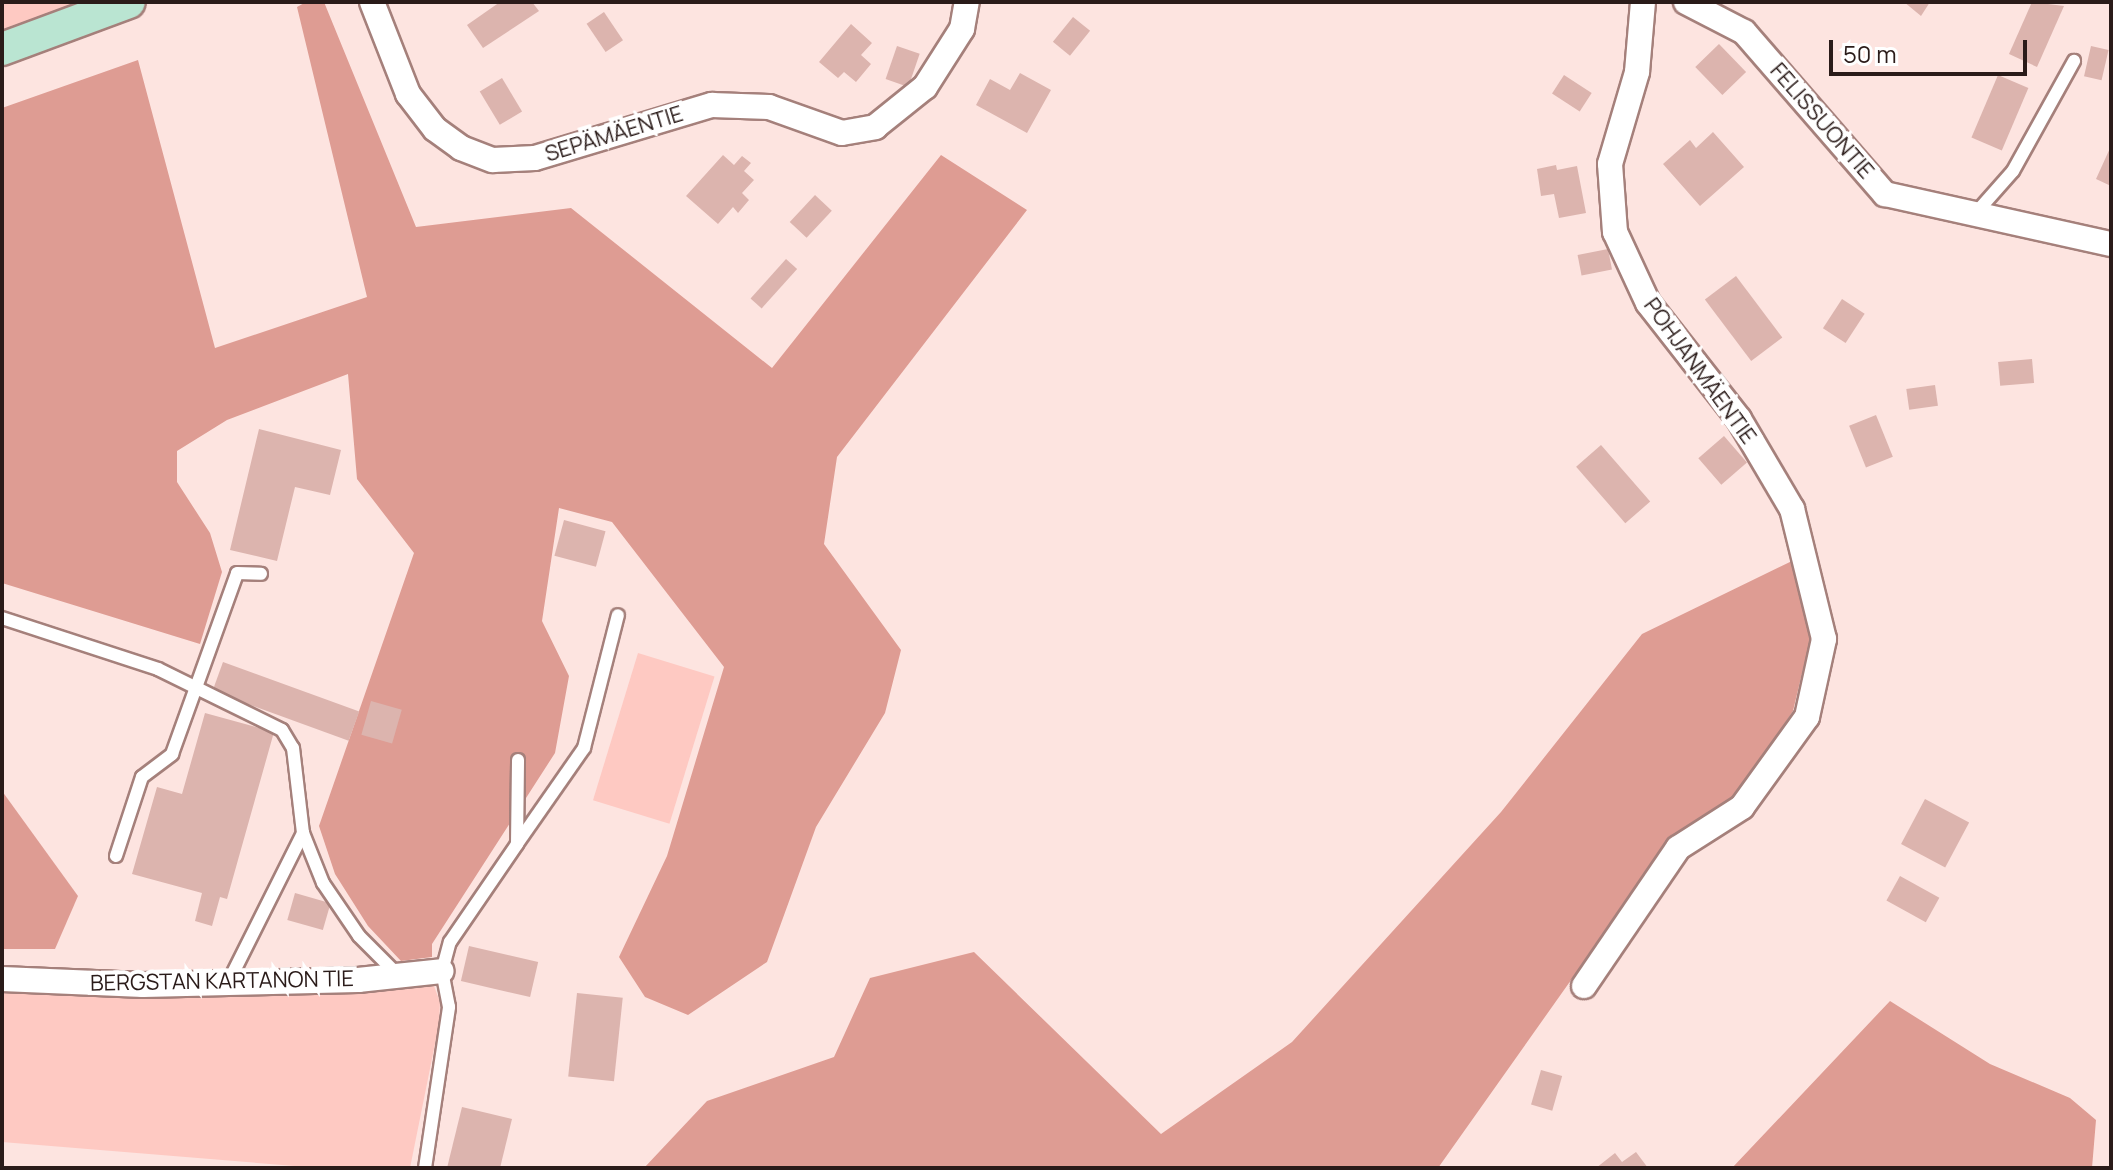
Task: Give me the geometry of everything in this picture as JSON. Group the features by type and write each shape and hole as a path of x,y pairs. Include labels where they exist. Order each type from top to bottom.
{"street":[{"path":"2,49 129,2"},
{"name":"SEPÄMÄENTIE","path":"372,2 408,94 435,129 461,148 493,160 535,158 712,105 769,107 842,133 875,127 925,87 962,29 967,2"},
{"name":"POHJANMÄENTIE","path":"1584,986 1678,848 1742,807 1807,717 1824,639 1792,509 1739,419 1648,303 1615,232 1610,164 1637,72 1643,2"},
{"name":"FELISSUONTIE","path":"1686,2 1744,32 1885,194 2111,244"},
{"name":"BERGSTAN KARTANON TIE","path":"2,979 228,983 398,976 442,971"}],"lane":[{"path":"1975,214 2013,171 2074,61"},
{"path":"116,856 142,777 172,754 193,688 209,661 237,573 261,574"},
{"path":"425,1168 449,1007 442,971 450,942 584,748 618,615"},
{"path":"2,618 158,669 282,730 293,748 303,833 323,883 359,936 398,976"},
{"path":"517,844 518,760"},
{"path":"228,983 303,833"}],"shaded area":[{"path":"2,2 97,2 2,35"},
{"path":"306,2 324,2 416,227 571,208 772,368 941,155 1027,210 837,457 824,544 901,650 885,713 816,827 767,962 688,1015 645,997 619,957 667,856 724,667 612,522 559,508 542,621 569,676 555,753 432,944 432,957 401,961 368,926 335,874 319,826 414,553 357,479 348,374 227,420 177,451 177,482 210,533 222,572 200,644 2,583 2,108 138,60 215,348 367,297 297,7"},
{"path":"1792,561 1810,640 1793,711 1737,796 1673,836 1438,1168 644,1168 707,1101 834,1057 870,978 974,952 1161,1134 1292,1042 1501,812 1642,634"},
{"path":"638,653 715,676 669,824 593,800"},
{"path":"2,791 78,896 55,949 2,949"},
{"path":"423,980 434,986 440,1002 439,1024 410,1168 319,1168 2,1142 2,989"},
{"path":"1890,1001 1990,1064 2070,1098 2096,1120 2092,1168 1732,1168"}],"building":[{"path":"500,2 532,2 539,11 483,48 467,25"},
{"path":"1904,2 1930,2 1921,16"},
{"path":"2032,2 2064,6 2037,67 2009,54"},
{"path":"604,12 623,40 606,52 587,24"},
{"path":"1073,17 1090,31 1070,56 1053,42"},
{"path":"851,24 872,43 861,55 871,64 856,82 844,72 838,78 819,62"},
{"path":"1719,44 1746,72 1722,95 1695,67"},
{"path":"897,46 920,54 908,87 886,79"},
{"path":"2091,46 2109,50 2102,80 2084,76"},
{"path":"1020,73 1051,90 1027,133 976,105 990,79 1010,90"},
{"path":"1564,75 1592,93 1580,111 1552,93"},
{"path":"1998,75 2028,88 2002,150 1971,138"},
{"path":"502,78 522,111 500,125 480,91"},
{"path":"1713,132 1744,167 1700,206 1663,164 1690,140 1696,148"},
{"path":"2111,146 2111,186 2096,179"},
{"path":"723,155 734,165 742,156 751,163 744,171 754,180 742,193 749,200 738,213 733,207 718,224 686,196"},
{"path":"1556,165 1557,170 1577,166 1586,213 1559,218 1554,194 1541,196 1537,169"},
{"path":"815,195 832,211 807,238 790,222"},
{"path":"1608,249 1612,270 1582,276 1578,255"},
{"path":"786,259 797,269 762,308 751,298"},
{"path":"1736,276 1782,337 1751,361 1705,299"},
{"path":"1842,299 1865,314 1846,343 1823,328"},
{"path":"2032,359 2034,383 2000,386 1998,362"},
{"path":"1935,385 1938,406 1909,410 1906,389"},
{"path":"1876,415 1893,457 1866,468 1849,426"},
{"path":"259,429 341,450 330,495 295,487 277,561 230,550"},
{"path":"1724,436 1747,462 1721,485 1698,458"},
{"path":"1601,445 1650,502 1625,523 1576,467"},
{"path":"564,520 606,531 596,567 554,556"},
{"path":"223,662 359,712 349,741 212,691"},
{"path":"371,701 402,710 392,743 361,735"},
{"path":"205,713 274,732 227,899 220,897 212,926 195,921 202,893 132,874 157,787 182,794"},
{"path":"1925,799 1969,822 1945,868 1901,844"},
{"path":"1900,876 1939,898 1926,922 1886,900"},
{"path":"295,893 331,903 323,930 287,920"},
{"path":"469,946 538,962 530,997 461,981"},
{"path":"577,993 623,998 614,1081 568,1077"},
{"path":"1541,1070 1562,1076 1552,1111 1531,1105"},
{"path":"462,1107 512,1119 500,1168 447,1168"},
{"path":"1636,1152 1648,1168 1596,1168 1615,1153 1622,1162"}]}
